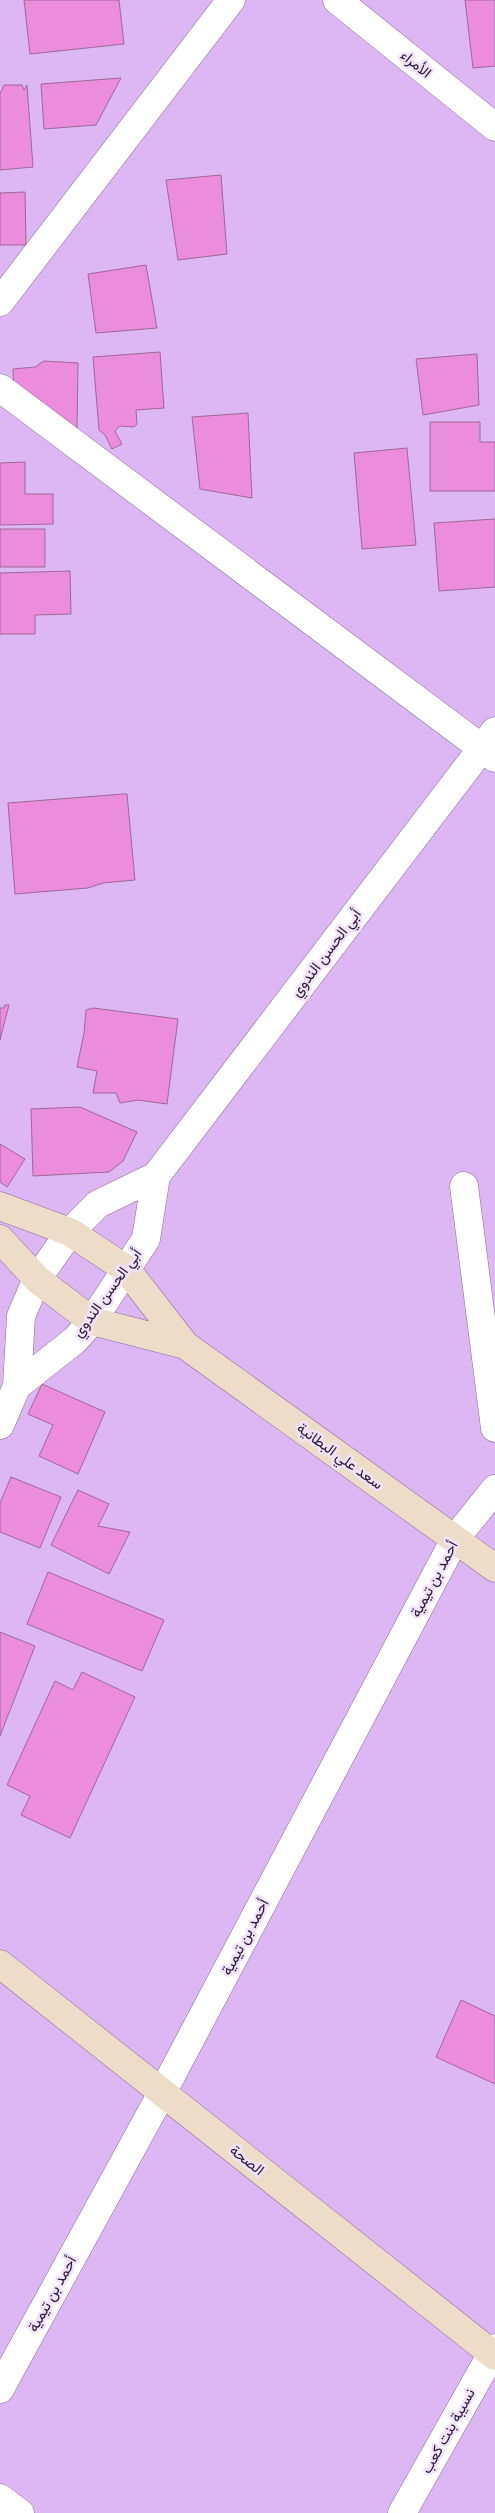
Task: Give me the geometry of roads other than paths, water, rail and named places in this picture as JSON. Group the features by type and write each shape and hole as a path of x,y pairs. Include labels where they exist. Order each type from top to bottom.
{"main road":[{"name":"سعد علي البطانية","path":"0,1206 70,1232 126,1269 185,1345 495,1568"},
{"name":"سعد علي البطانية","path":"0,1239 37,1279 92,1321 185,1345"},
{"name":"الصحة","path":"0,1964 494,2353"}],"street":[{"path":"0,302 231,0"},
{"name":"الأمراء","path":"337,0 495,127"},
{"path":"0,388 491,746"},
{"name":"أبي الحسن الندوي","path":"0,1425 17,1386 21,1316 37,1279 70,1232 98,1204 156,1176 491,746"},
{"name":"أبي الحسن الندوي","path":"17,1386 75,1340 92,1321 146,1239 156,1176"},
{"path":"464,1186 495,1428"},
{"name":"أحمد بن تيمية","path":"0,2389 162,2093 455,1539 495,1489"},
{"name":"نسيبة بنت كعب","path":"402,2513 494,2353"},
{"path":"0,2498 20,2513"}]}
